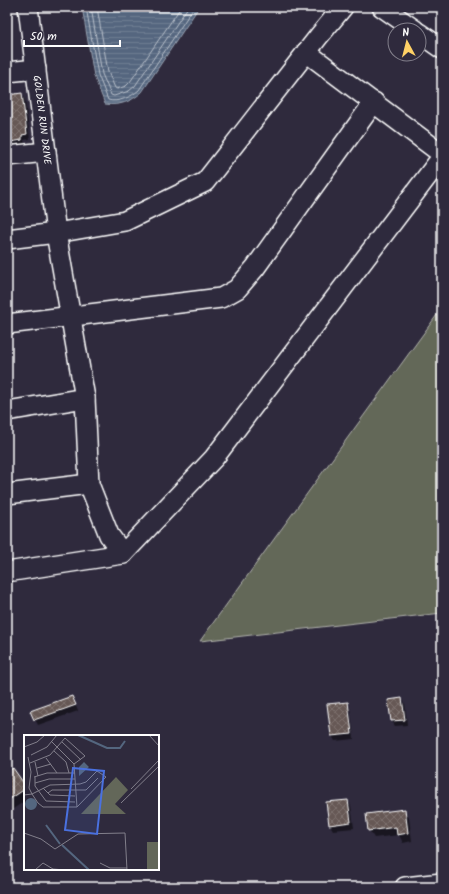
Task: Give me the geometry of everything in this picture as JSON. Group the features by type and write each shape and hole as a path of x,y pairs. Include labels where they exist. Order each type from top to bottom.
{"street":[{"name":"GOLDEN RUN DRIVE","path":"28,7 56,233 85,398 89,484 109,535 123,554"},
{"path":"7,239 124,222 205,182 343,7"},
{"path":"382,7 404,22"},
{"path":"427,39 442,49"},
{"path":"306,52 442,154"},
{"path":"7,72 36,69"},
{"path":"7,324 221,298 237,289 255,268 374,102"},
{"path":"7,156 46,152"},
{"path":"7,572 123,554 214,458 442,157"},
{"path":"7,411 85,398"},
{"path":"7,494 89,484"},
{"path":"405,887 442,883"}],"green space":[{"path":"442,308 442,613 200,641"}],"water":[{"path":"82,7 199,7 142,92 125,102 105,104 94,76"}],"building":[{"path":"22,93 27,134 22,135 22,140 10,142 7,121 7,95"},
{"path":"72,696 76,705 34,720 30,711"},
{"path":"402,698 405,720 391,721 388,700"},
{"path":"348,702 352,734 331,736 327,704"},
{"path":"13,768 24,784 24,790 7,801 7,772"},
{"path":"348,800 351,822 329,825 326,802"},
{"path":"405,809 408,833 397,835 396,827 368,831 366,814"}]}
